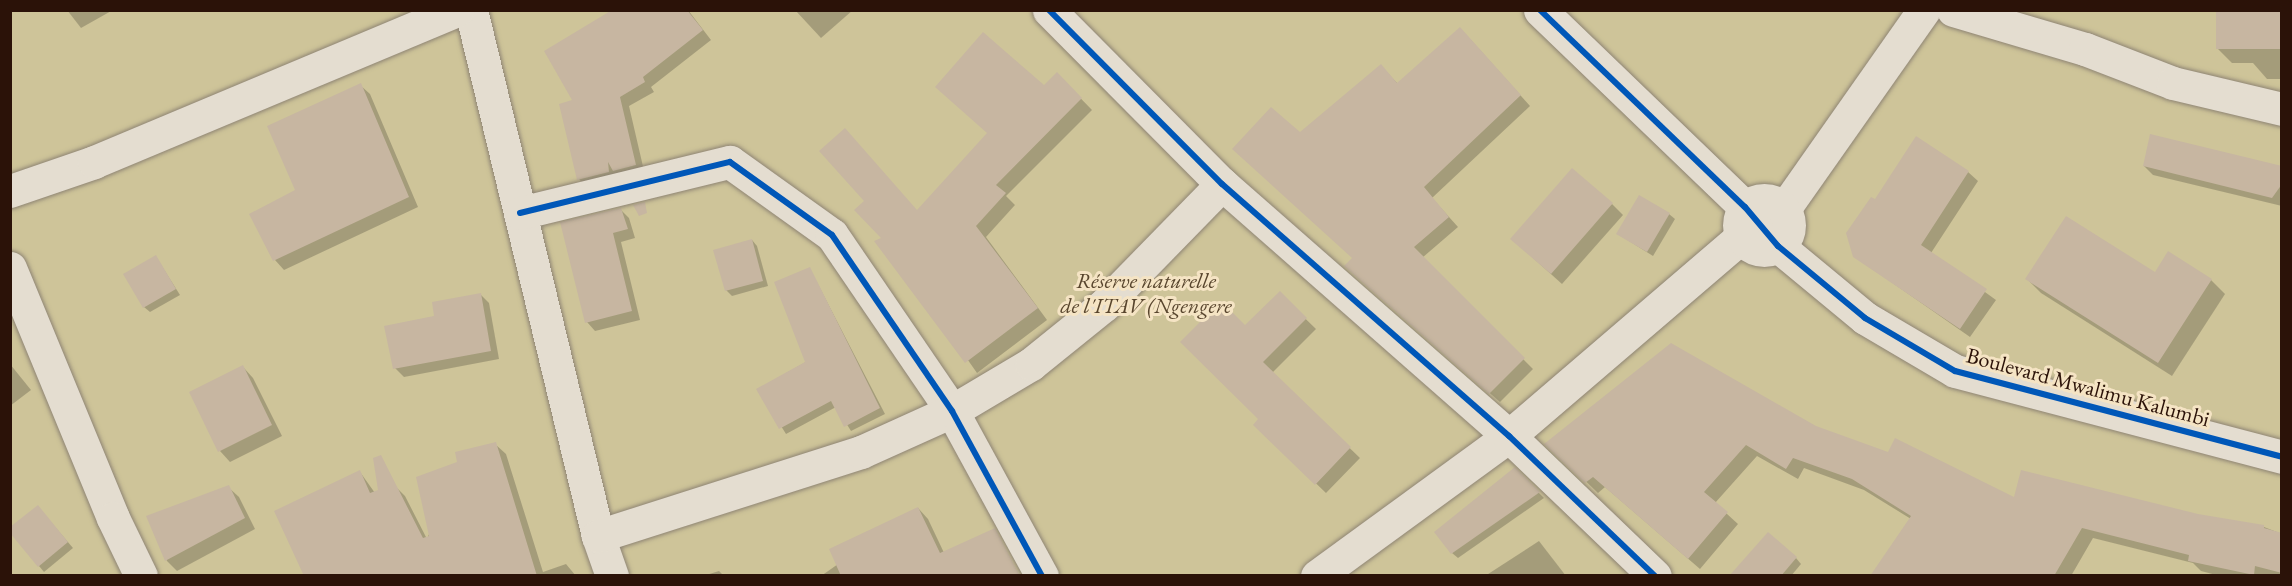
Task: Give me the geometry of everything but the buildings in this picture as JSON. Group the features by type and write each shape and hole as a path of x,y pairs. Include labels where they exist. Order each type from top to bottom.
{"street":[{"path":"10,191 94,162 457,10"},
{"path":"471,10 598,536 612,576"},
{"path":"1049,10 1222,184 1509,436 1655,576"},
{"path":"1317,576 1509,436 1743,222 1765,199 1784,209 1790,228 1778,246 1758,249 1743,222 1540,10"},
{"path":"1784,209 1924,10"},
{"path":"1953,10 2085,49 2173,83 2282,109"},
{"path":"2235,96 2282,88"},
{"path":"520,213 730,162 832,235 952,411 1042,576"},
{"path":"598,536 861,452 952,411 1031,364 1104,305 1222,184"},
{"name":"Boulevard Mwalimu Kalumbi","path":"1778,246 1865,318 1955,371 2282,457"},
{"path":"10,268 113,518 141,576"}],"green space":[{"name":"Réserve naturelle de l'ITAV (Ngengere","path":"11,11 2281,11 2281,575 11,575"}],"cycle path":[{"path":"1049,10 1222,184 1509,436 1655,576"},
{"path":"1540,10 1745,207 1778,246 1865,318 1955,371 2282,457"},
{"path":"520,213 730,162 832,235 952,411 1042,576"}]}
